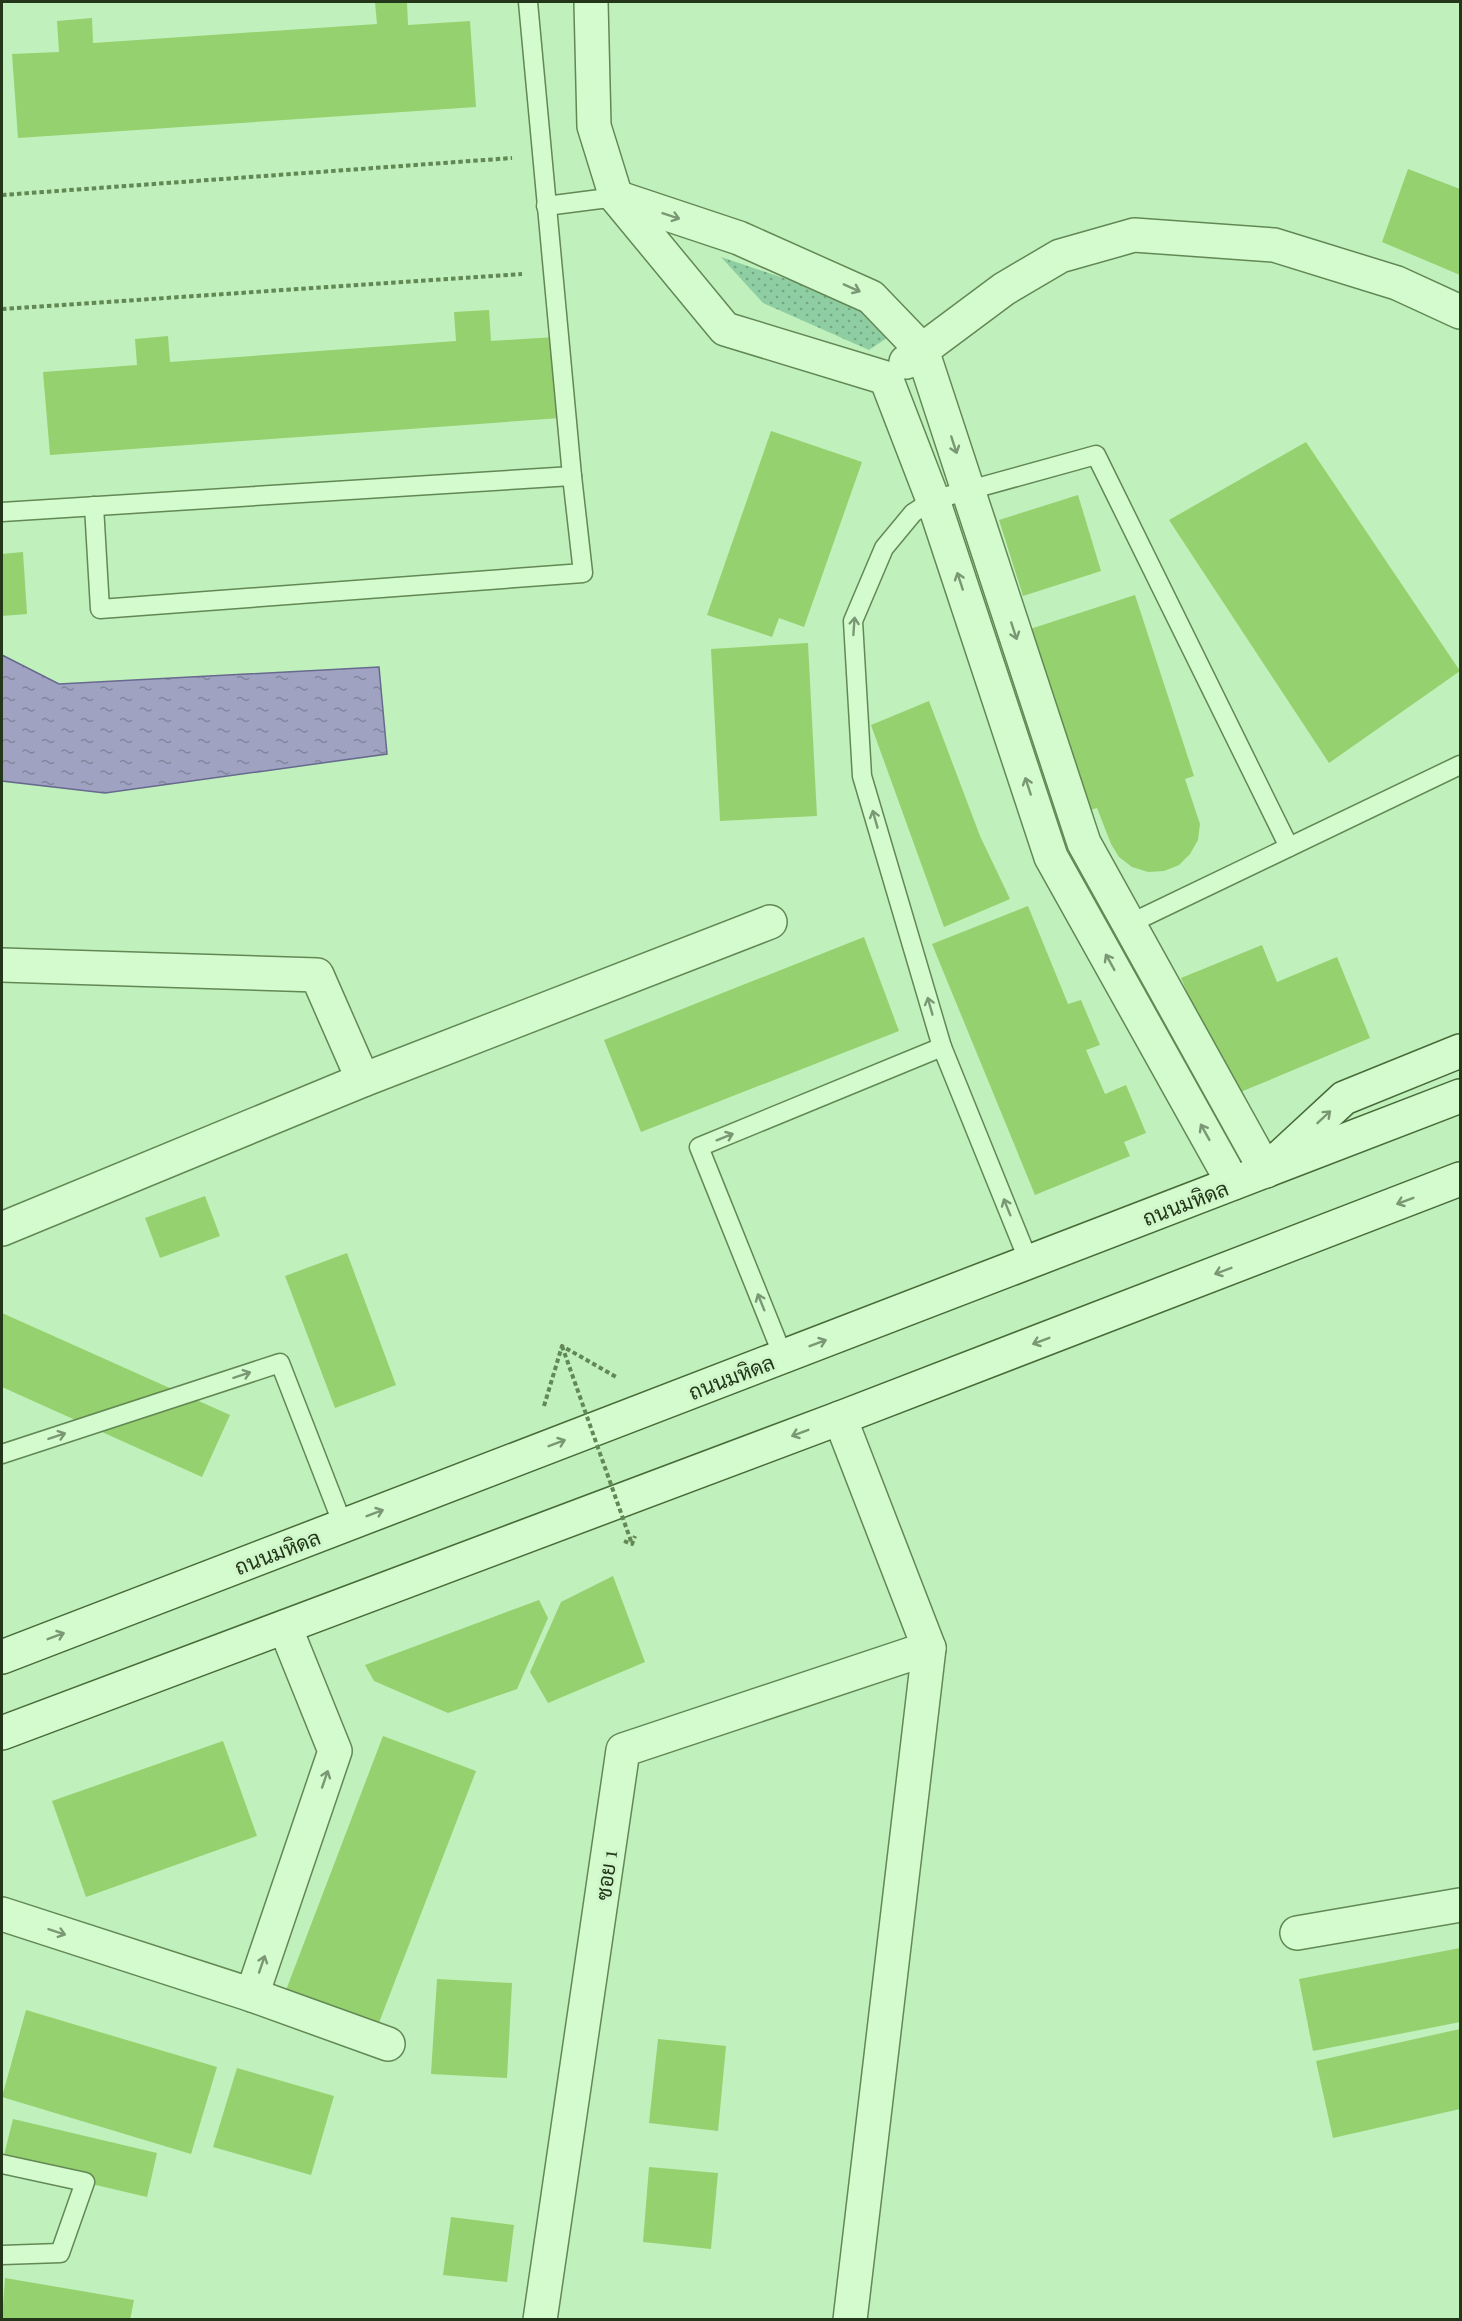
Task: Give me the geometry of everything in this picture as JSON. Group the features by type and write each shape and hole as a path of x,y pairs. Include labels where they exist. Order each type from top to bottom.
{"street":[{"path":"591,2 594,126 616,197 725,329 886,378"},
{"path":"616,197 739,238 871,297 922,350 1084,843 1266,1171 1344,1098 1461,1051"},
{"path":"886,378 1004,289 1060,256 1134,235 1274,245 1397,284 1461,312"},
{"path":"886,378 933,500 1052,857 1233,1183"},
{"path":"2,1229 363,1080 770,922"},
{"path":"2,965 317,975 363,1080"},
{"path":"1133,1003 1163,986"},
{"name":"ถนนมหิดล","path":"2,1657 1461,1096"},
{"path":"2,1733 1460,1186"},
{"path":"840,1418 929,1648 850,2319"},
{"path":"252,1995 335,1751 285,1626"},
{"name":"ซอย 1","path":"540,2319 623,1750 929,1648"},
{"path":"1297,1933 1461,1905"},
{"path":"2,1914 252,1995 388,2044"}],"lane":[{"path":"94,506 100,609 583,573 541,156 528,2"},
{"path":"546,206 616,197"},
{"path":"1029,1262 942,1047 862,776 853,621 885,548 913,513 933,500 1096,455 1289,847"},
{"path":"2,512 572,476"},
{"path":"1129,924 1461,765"},
{"path":"783,1356 699,1147 942,1047"},
{"path":"2,1454 280,1363 343,1526"},
{"path":"2,2164 85,2182 60,2253 2,2255"}],"path":[{"path":"2,195 541,156"},
{"path":"2,309 553,272"},
{"path":"562,1346 660,1403"},
{"path":"531,1453 562,1346"},
{"path":"562,1346 632,1544"}],"green space":[{"path":"721,257 864,305 893,334 869,350 763,303"}],"water":[{"path":"2,655 59,684 379,667 387,754 105,793 2,781"}],"building":[{"path":"375,2 407,2 408,25 470,21 476,107 18,138 12,54 59,52 57,21 92,18 93,43 377,24"},
{"path":"1408,169 1460,189 1460,275 1382,242"},
{"path":"489,310 491,341 555,337 560,418 50,455 43,372 137,365 135,339 168,336 170,362 456,341 454,312"},
{"path":"771,431 862,462 804,627 779,618 772,637 707,615"},
{"path":"1306,442 1460,671 1329,763 1169,520"},
{"path":"1078,495 1101,571 1023,596 999,520"},
{"path":"23,552 27,614 2,616 2,554"},
{"path":"1135,595 1194,776 1185,779 1200,824 1198,840 1190,854 1179,865 1164,871 1148,872 1132,867 1119,857 1111,844 1097,808 1084,812 1024,631"},
{"path":"808,643 817,816 720,821 711,649"},
{"path":"929,701 980,836 1010,899 944,927 871,725"},
{"path":"1028,906 1068,1004 1081,1000 1100,1045 1086,1050 1105,1094 1126,1085 1146,1133 1124,1142 1130,1156 1035,1195 932,944"},
{"path":"864,937 899,1031 641,1132 604,1040"},
{"path":"1262,945 1277,982 1337,957 1370,1038 1231,1096 1181,978"},
{"path":"205,1196 220,1236 160,1258 145,1218"},
{"path":"347,1253 396,1385 335,1408 285,1276"},
{"path":"2,1313 230,1415 202,1477 2,1387"},
{"path":"613,1576 645,1662 548,1703 530,1672 561,1602"},
{"path":"539,1600 548,1618 517,1689 448,1713 374,1681 365,1665"},
{"path":"383,1736 476,1771 375,2033 283,1998"},
{"path":"223,1741 257,1836 86,1897 52,1801"},
{"path":"1460,1948 1460,2022 1313,2051 1299,1979"},
{"path":"437,1979 512,1983 507,2078 431,2074"},
{"path":"26,2010 217,2067 191,2154 2,2097"},
{"path":"1460,2029 1460,2109 1333,2138 1316,2061"},
{"path":"658,2039 726,2046 718,2131 649,2123"},
{"path":"237,2068 334,2096 311,2175 213,2147"},
{"path":"13,2119 157,2153 147,2197 2,2163"},
{"path":"649,2167 718,2173 711,2249 643,2242"},
{"path":"451,2217 514,2225 507,2282 443,2275"},
{"path":"5,2278 134,2300 130,2320 2,2320"}]}
